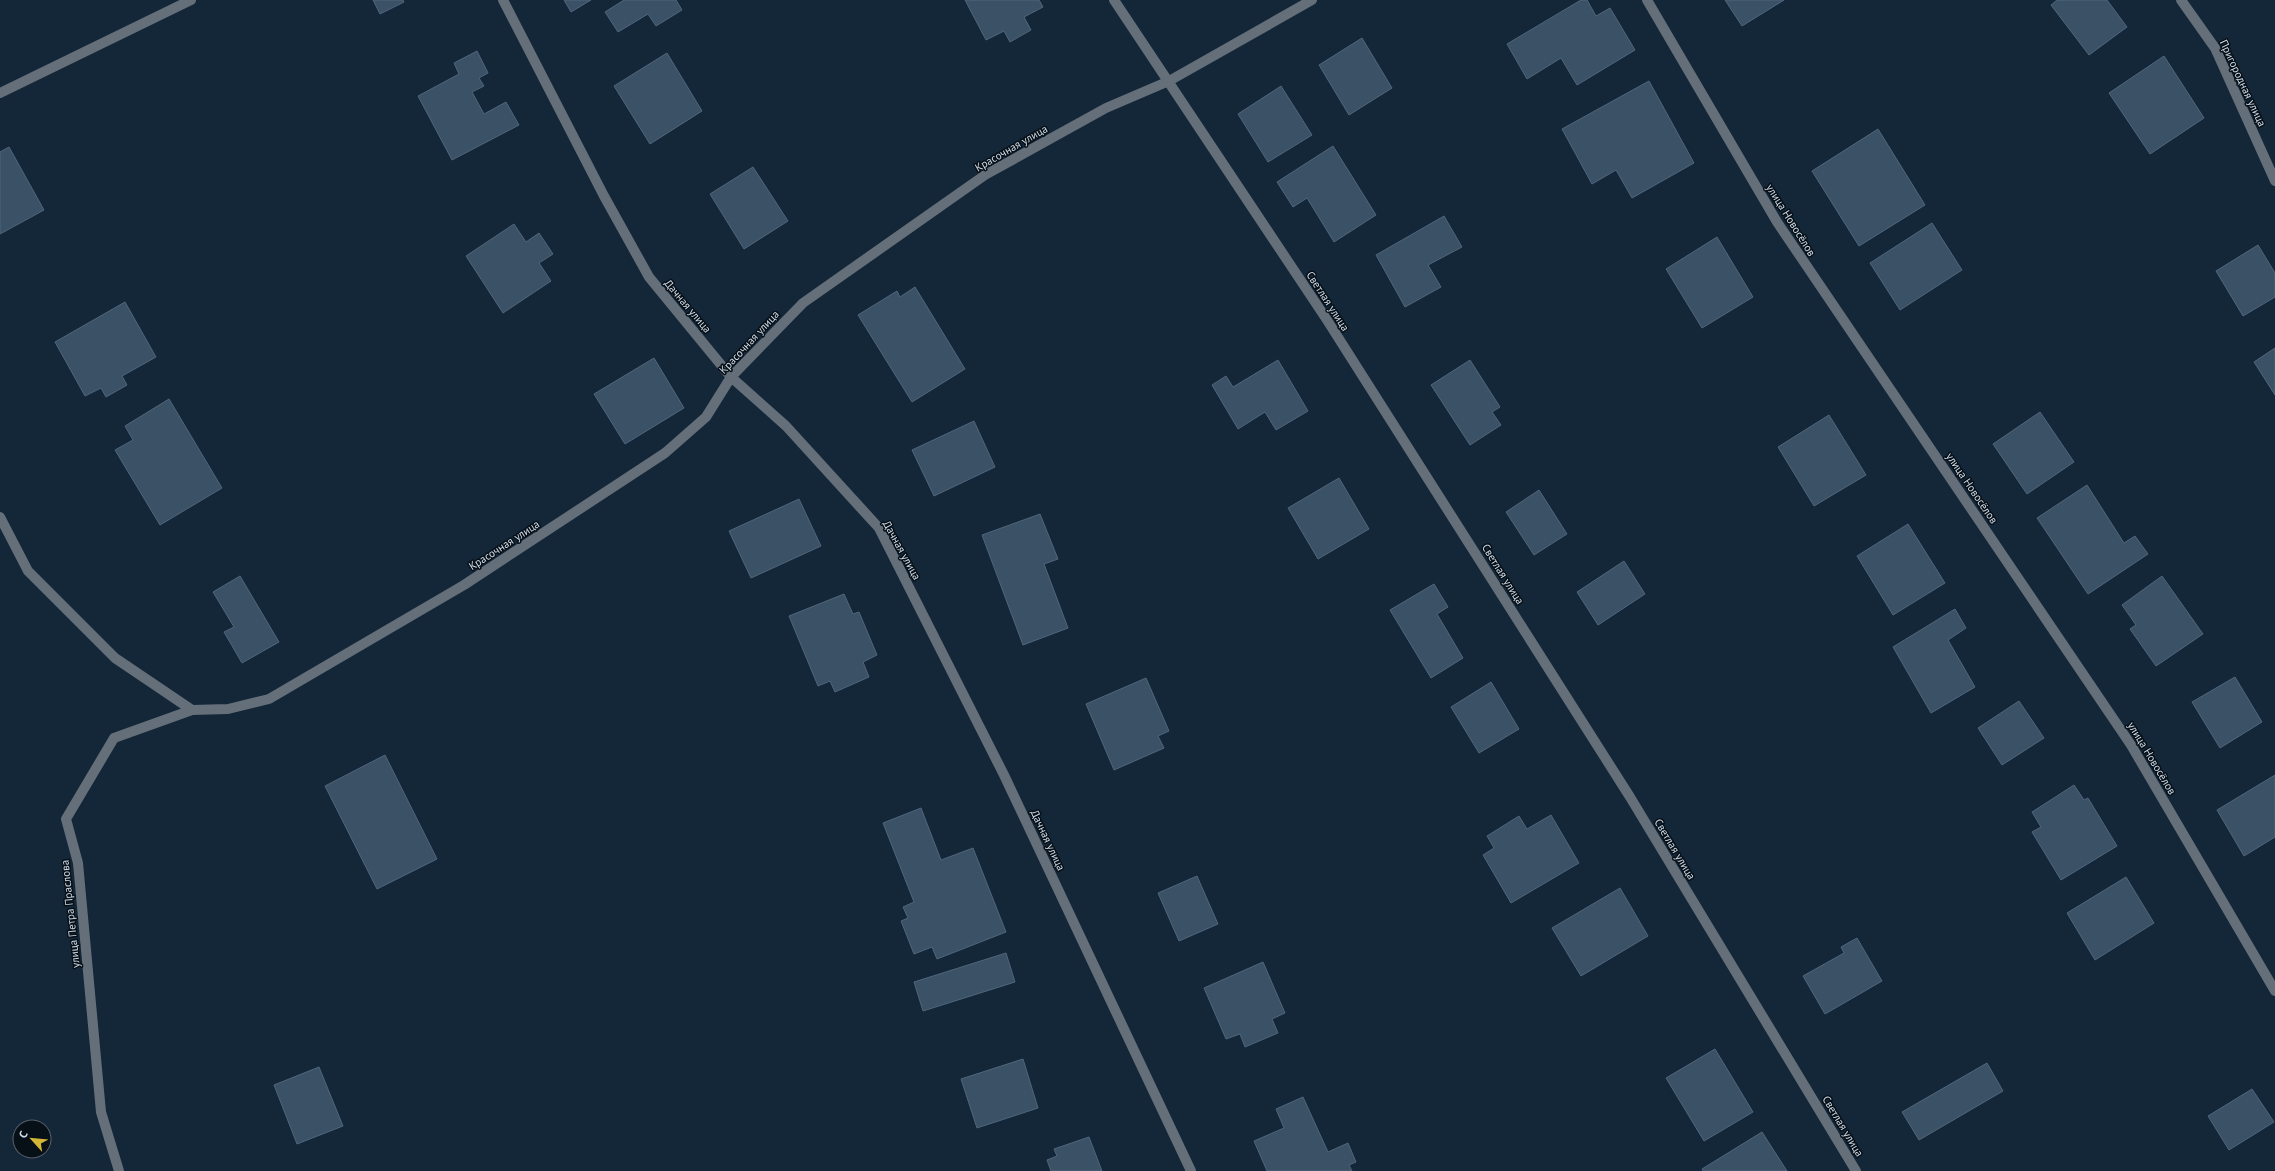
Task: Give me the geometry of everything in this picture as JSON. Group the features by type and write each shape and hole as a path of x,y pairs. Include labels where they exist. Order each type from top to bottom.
{"street":[{"path":"0,93 191,0"},
{"name":"Дачная улица","path":"503,0 604,196 650,278 731,377 786,426 879,528 1004,775 1191,1171"},
{"name":"Светлая улица","path":"1114,0 1327,320 1630,797 1856,1171"},
{"name":"Красочная улица","path":"192,710 228,709 269,699 464,585 665,453 706,417 731,377 803,303 985,175 1106,108 1169,81 1312,0"},
{"name":"улица Новосёлов","path":"1648,0 1777,222 2131,745 2275,991"},
{"name":"Пригородная улица","path":"2181,0 2215,48 2275,180"},
{"path":"0,517 28,571 115,658 192,710"},
{"name":"улица Петра Праслова","path":"119,1171 101,1112 78,863 66,819 114,738 192,710"}],"building":[{"path":"373,0 403,0 404,2 380,14"},
{"path":"564,0 591,0 571,12"},
{"path":"624,0 676,0 682,10 656,26 648,14 618,32 605,12"},
{"path":"965,0 1039,0 1043,7 1024,17 1031,30 1010,42 1004,31 986,40"},
{"path":"1581,0 1587,0 1596,16 1610,8 1635,50 1577,85 1561,58 1527,79 1507,44"},
{"path":"1725,0 1784,0 1742,26"},
{"path":"2057,0 2107,0 2127,27 2089,55 2051,5"},
{"path":"1362,38 1392,88 1349,115 1319,65"},
{"path":"477,51 488,73 479,78 484,86 472,92 484,114 506,102 519,125 452,160 418,96 459,74 454,63"},
{"path":"667,53 702,111 650,144 614,86"},
{"path":"2164,56 2204,118 2150,154 2109,93"},
{"path":"1649,81 1694,163 1632,198 1616,170 1592,184 1562,129"},
{"path":"1281,86 1312,135 1268,162 1238,114"},
{"path":"1878,129 1925,205 1859,246 1812,171"},
{"path":"1333,146 1376,215 1334,242 1307,198 1293,207 1277,182"},
{"path":"9,147 44,210 0,234 0,152"},
{"path":"753,167 788,221 744,249 710,194"},
{"path":"1444,216 1462,247 1428,265 1441,287 1405,307 1376,255"},
{"path":"1932,223 1962,270 1900,310 1870,263"},
{"path":"514,224 526,242 539,233 553,254 539,263 551,281 503,313 466,256"},
{"path":"1717,237 1753,297 1702,328 1666,269"},
{"path":"2258,245 2275,273 2275,297 2243,316 2216,271"},
{"path":"915,287 965,369 912,402 858,315 897,291 900,297"},
{"path":"125,302 156,357 122,376 127,385 106,397 101,388 85,396 55,342"},
{"path":"2275,348 2275,395 2254,362"},
{"path":"654,358 684,408 625,444 594,394"},
{"path":"1278,360 1308,411 1276,430 1265,412 1238,429 1212,385 1226,376 1233,387"},
{"path":"1470,360 1500,407 1492,412 1501,425 1470,445 1431,385"},
{"path":"169,399 222,488 160,525 115,450 133,440 125,426"},
{"path":"2040,412 2074,462 2027,494 1993,444"},
{"path":"1829,415 1866,475 1814,506 1778,447"},
{"path":"974,421 995,467 934,496 912,450"},
{"path":"1339,478 1369,529 1318,559 1288,508"},
{"path":"2087,485 2124,543 2135,536 2148,554 2088,594 2037,518"},
{"path":"1539,490 1567,534 1534,555 1506,512"},
{"path":"799,499 821,546 751,578 729,531"},
{"path":"1040,514 1058,559 1044,564 1068,628 1023,645 982,535"},
{"path":"1908,524 1945,583 1893,615 1857,556"},
{"path":"1624,561 1645,594 1598,625 1577,592"},
{"path":"240,576 279,642 242,663 224,632 234,627 213,592"},
{"path":"2162,576 2203,634 2156,666 2130,629 2136,625 2122,605"},
{"path":"1434,584 1448,607 1437,614 1463,658 1431,678 1390,610"},
{"path":"844,594 853,614 859,612 877,655 863,662 869,677 835,692 830,681 818,686 789,616"},
{"path":"1955,609 1966,628 1948,640 1975,687 1931,713 1893,647"},
{"path":"2235,677 2262,722 2220,748 2192,702"},
{"path":"1146,678 1169,731 1158,736 1164,748 1114,770 1086,704"},
{"path":"1491,682 1519,729 1479,753 1451,707"},
{"path":"2019,701 2044,738 2002,765 1978,728"},
{"path":"385,755 437,859 377,889 325,786"},
{"path":"2275,775 2275,837 2244,856 2217,810"},
{"path":"2074,785 2084,800 2088,798 2117,846 2061,880 2032,832 2041,827 2032,812"},
{"path":"921,808 941,860 973,848 1006,932 937,959 932,947 914,954 901,921 908,918 903,907 914,902 883,823"},
{"path":"1551,815 1579,863 1511,903 1483,855 1494,848 1487,836 1519,816 1527,829"},
{"path":"1197,876 1218,924 1179,941 1158,893"},
{"path":"2126,877 2154,923 2095,960 2067,913"},
{"path":"1620,888 1648,936 1581,976 1552,928"},
{"path":"1857,938 1882,981 1825,1014 1803,976 1844,953 1841,947"},
{"path":"1006,953 1015,982 923,1011 914,982"},
{"path":"1263,962 1285,1013 1272,1019 1278,1033 1245,1047 1240,1034 1226,1039 1204,988"},
{"path":"1715,1049 1753,1112 1704,1141 1666,1078"},
{"path":"1023,1059 1038,1108 977,1128 961,1079"},
{"path":"1987,1063 2003,1091 1919,1140 1902,1112"},
{"path":"319,1067 343,1126 297,1144 274,1085"},
{"path":"2252,1089 2274,1122 2229,1150 2208,1116"},
{"path":"1303,1097 1328,1152 1348,1143 1356,1162 1349,1165 1352,1171 1267,1171 1254,1141 1284,1128 1276,1109"},
{"path":"1762,1132 1787,1171 1703,1171 1702,1169"},
{"path":"1089,1137 1102,1171 1051,1171 1047,1160 1057,1156 1054,1149"}]}
